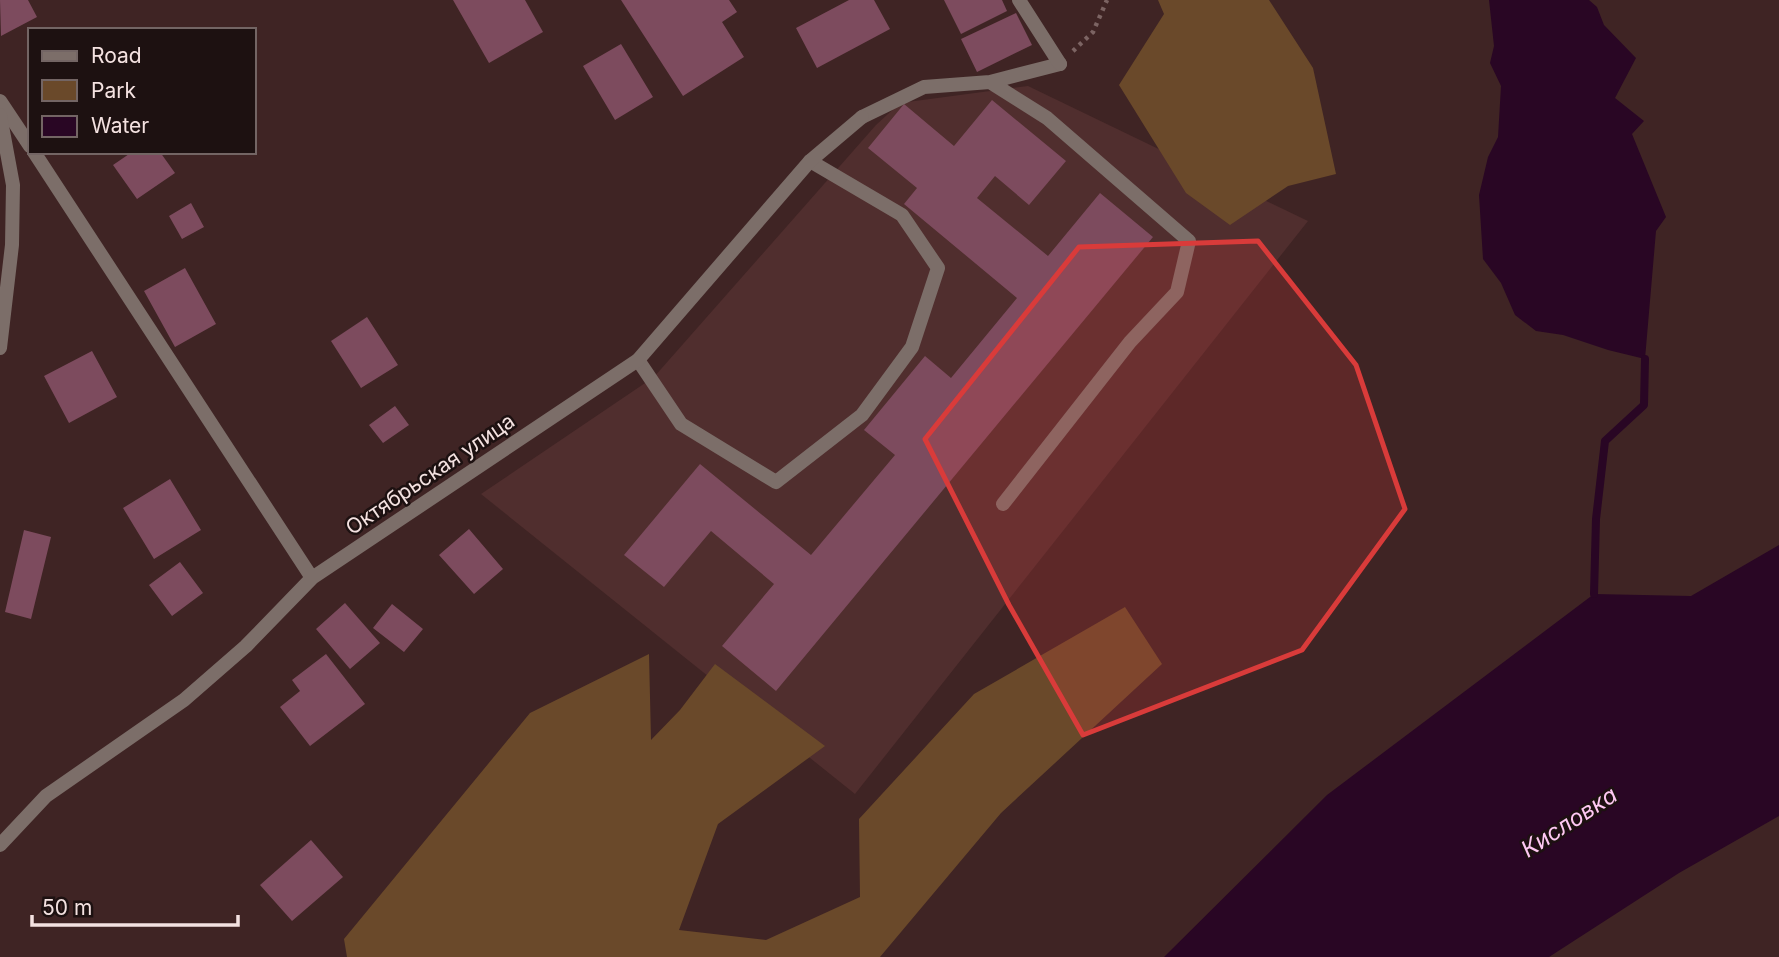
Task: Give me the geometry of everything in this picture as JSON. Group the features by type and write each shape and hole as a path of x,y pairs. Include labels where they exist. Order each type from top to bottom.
{"street":[{"path":"1019,0 1060,64"},
{"name":"Октябрьская улица","path":"0,845 46,796 194,691 246,646 313,578 638,360 810,161 862,117 924,87 990,82 1060,64"},
{"path":"990,82 1047,118 1189,241 1177,292 1130,342 1003,504"},
{"path":"0,101 28,143"},
{"path":"0,116 13,185 12,245 0,342"},
{"path":"35,154 313,578"},
{"path":"638,360 681,424 776,482 862,415 912,347 938,268 902,215 810,161"}],"path":[{"path":"1060,64 1093,32 1107,0"}],"highlighted area":[{"path":"1258,241 1356,365 1405,509 1302,650 1083,735 1009,605 925,439 1079,247"}],"shaded area":[{"path":"1028,86 1308,221 855,794 481,494 654,377 876,125 900,103"}],"green space":[{"path":"1158,0 1269,0 1313,68 1336,174 1288,186 1230,225 1186,193 1119,85 1164,14"},
{"path":"1125,607 1162,664 1001,813 880,957 347,957 344,939 530,713 649,654 651,740 680,710 715,664 825,746 718,824 679,930 766,940 860,897 859,819 974,694"}],"water":[{"path":"1489,0 1589,0 1597,7 1604,25 1636,58 1615,98 1644,121 1632,134 1666,217 1656,231 1645,359 1563,335 1536,331 1515,315 1501,283 1483,259 1479,195 1488,157 1498,137 1501,86 1490,63 1494,46"},
{"name":"Кисловка","path":"1779,545 1779,816 1679,873 1549,957 1164,957 1327,795 1594,594 1691,596"}],"building":[{"path":"0,0 28,0 37,17 1,36"},
{"path":"453,0 525,0 543,32 489,63"},
{"path":"621,0 729,0 737,12 722,22 744,57 683,96"},
{"path":"849,0 874,0 890,29 817,68 796,28"},
{"path":"944,0 1002,0 1007,11 961,34"},
{"path":"1016,13 1032,45 977,72 961,39"},
{"path":"621,44 653,97 615,120 583,66"},
{"path":"992,100 1066,161 1029,205 995,176 977,198 1048,256 1100,193 1153,237 776,691 722,646 774,584 711,531 664,587 624,555 700,464 811,555 895,455 864,430 925,356 951,378 1017,298 904,204 917,188 868,148 904,104 954,146"},
{"path":"129,154 161,154 175,173 137,199 113,165"},
{"path":"191,203 204,227 182,239 169,216"},
{"path":"185,268 216,324 175,347 144,291"},
{"path":"367,317 398,365 361,388 331,341"},
{"path":"92,351 117,397 69,423 44,376"},
{"path":"395,406 409,425 383,443 369,425"},
{"path":"170,479 201,530 154,559 123,508"},
{"path":"469,529 503,569 474,594 439,555"},
{"path":"24,530 51,537 31,619 5,612"},
{"path":"180,562 203,593 172,616 149,585"},
{"path":"345,603 380,643 350,669 316,629"},
{"path":"392,604 423,629 404,652 373,628"},
{"path":"326,654 365,704 310,746 280,707 300,691 292,680"},
{"path":"311,840 343,877 292,921 260,885"}],"waterway":[{"path":"1594,594 1596,519 1605,441 1644,405 1645,359"}]}
